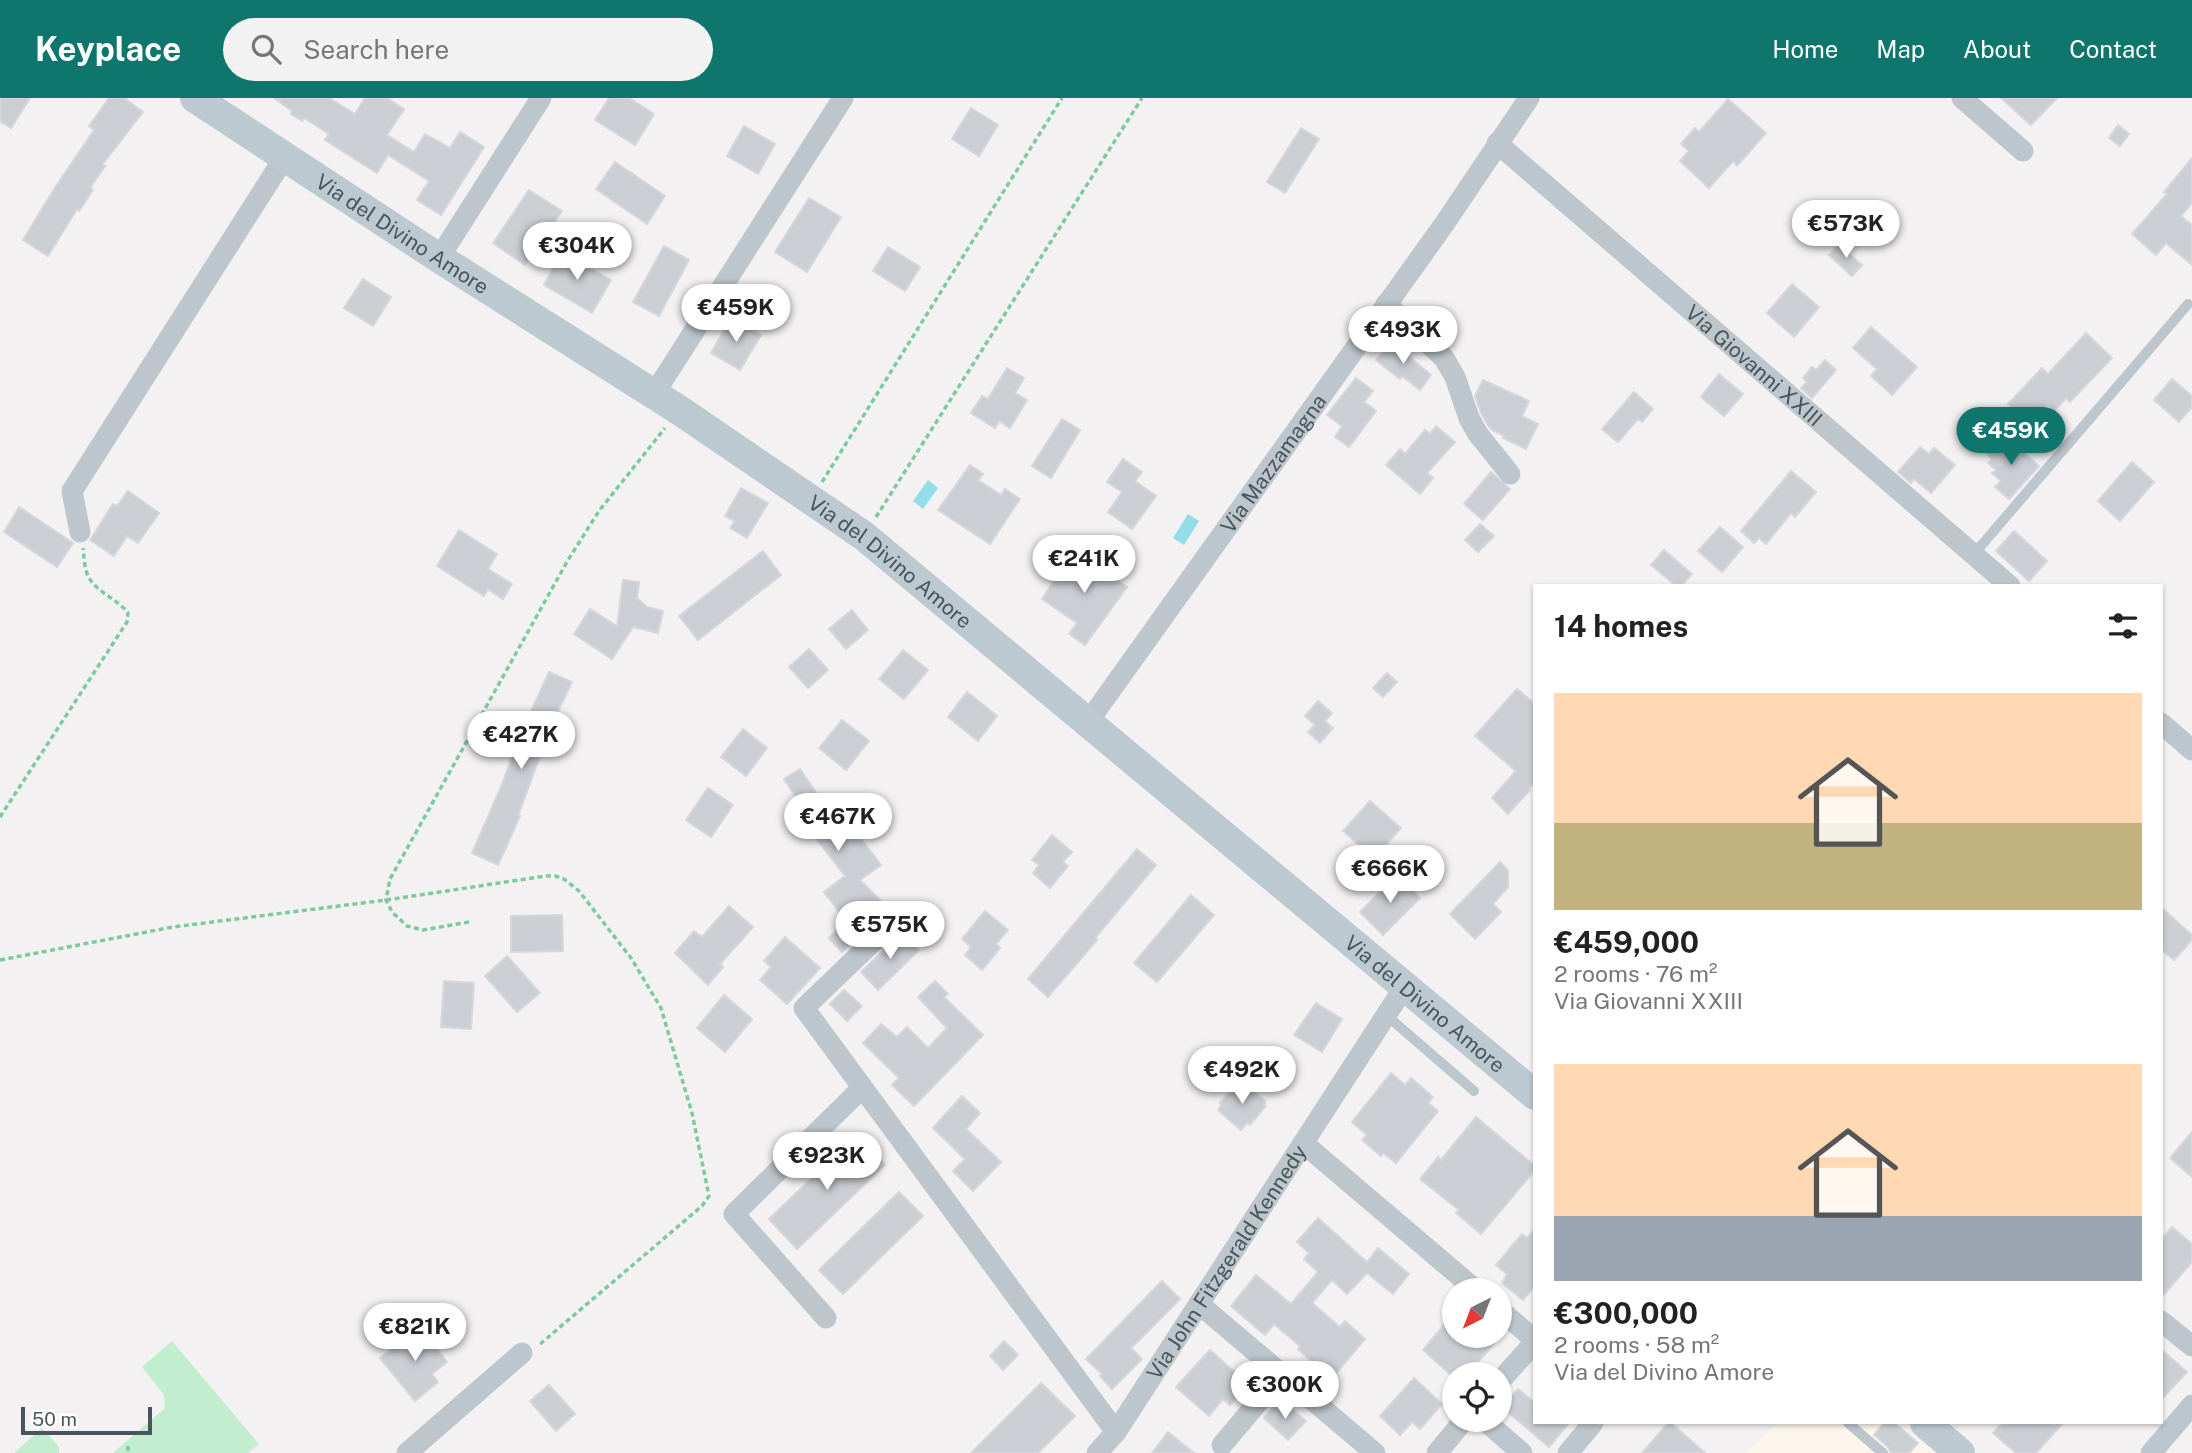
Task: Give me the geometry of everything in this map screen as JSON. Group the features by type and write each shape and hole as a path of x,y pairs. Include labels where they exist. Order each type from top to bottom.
{"main road":[{"name":"Via del Divino Amore","path":"195,98 284,158 666,402 864,536 1533,1093"},
{"path":"1925,1424 1960,1453"}],"street":[{"path":"439,258 541,98"},
{"path":"666,402 843,98"},
{"name":"Via Mazzamagna","path":"1088,722 1445,223 1529,98"},
{"path":"1962,98 2023,151"},
{"name":"Via Giovanni XXIII","path":"1497,143 2008,584"},
{"path":"80,532 72,491 284,158"},
{"path":"1386,304 1444,358 1455,377 1469,418 1478,434 1510,474"},
{"path":"2163,725 2192,750"},
{"path":"904,912 804,1008 1116,1432"},
{"name":"Via John Fitzgerald Kennedy","path":"1097,1453 1116,1432 1405,986"},
{"path":"827,1318 734,1214 862,1087"},
{"path":"1303,1143 1462,1278"},
{"path":"1199,1304 1375,1453"},
{"path":"1512,1321 1533,1339"},
{"path":"2163,1323 2192,1346"},
{"path":"1512,1367 1533,1343"},
{"path":"407,1453 526,1353"},
{"path":"1222,1445 1282,1374"},
{"path":"2151,1453 2192,1405"},
{"path":"1568,1453 1592,1424"},
{"path":"1437,1453 1454,1432"},
{"path":"1498,1432 1522,1453"}],"lane":[{"path":"1974,554 2188,304"},
{"path":"1386,1015 1474,1091"},
{"path":"1850,1424 1883,1453"}],"path":[{"path":"811,499 1062,98"},
{"path":"864,536 1142,98"},
{"path":"469,922 423,930 407,926 391,912 386,900 390,879 568,560 666,402"},
{"path":"0,817 127,622 128,613 122,605 96,587 86,573 80,532"},
{"path":"0,960 173,927 386,900 546,876 564,879 579,891 631,958 661,1008 692,1113 709,1196 702,1206 526,1353"},
{"path":"128,1447 128,1453"}],"shaded area":[{"path":"1777,1424 1899,1424 1934,1453 1746,1453"}],"green space":[{"path":"172,1341 259,1444 248,1453 113,1453 165,1408 164,1395 142,1367"},
{"path":"42,1428 59,1447 59,1453 14,1453"}],"water":[{"path":"928,480 938,488 923,509 913,501"},
{"path":"1188,514 1199,521 1184,545 1173,538"}],"building":[{"path":"0,98 30,98 11,128 0,121"},
{"path":"109,98 124,98 143,112 103,164 105,166 90,188 93,190 79,211 77,209 48,256 23,240 94,130 89,126"},
{"path":"274,98 329,98 355,114 365,98 387,98 404,109 387,135 414,152 425,134 450,148 460,132 484,147 441,215 417,200 429,181 388,155 377,173 325,140 329,134 304,118 302,121 291,114 292,111"},
{"path":"609,98 629,98 654,114 635,145 595,120"},
{"path":"2001,98 2057,98 2031,125"},
{"path":"1728,99 1766,133 1737,166 1733,161 1709,188 1680,161 1689,151 1681,144 1695,128 1699,132"},
{"path":"971,108 998,125 979,156 952,139"},
{"path":"2118,125 2129,134 2120,146 2109,138"},
{"path":"744,126 775,144 758,174 727,156"},
{"path":"1301,128 1319,139 1285,193 1267,182"},
{"path":"2192,158 2192,203 2181,216 2192,225 2192,265 2166,243 2156,255 2132,234 2167,194 2164,192"},
{"path":"615,162 665,196 647,224 596,189"},
{"path":"529,190 562,211 525,265 493,243"},
{"path":"809,198 841,217 807,272 775,252"},
{"path":"1839,245 1862,265 1852,276 1829,255"},
{"path":"664,246 689,260 659,316 633,302"},
{"path":"888,247 920,267 905,291 873,271"},
{"path":"562,252 611,280 592,313 544,285"},
{"path":"363,279 391,297 373,326 344,308"},
{"path":"1792,284 1819,307 1794,337 1767,313"},
{"path":"732,317 761,335 740,370 711,353"},
{"path":"1871,327 1917,367 1892,395 1871,376 1877,369 1853,348"},
{"path":"2086,333 2112,358 2070,402 2066,398 2054,411 2048,405 2030,424 2008,404 2042,368 2048,374"},
{"path":"1391,342 1431,375 1420,390 1402,376 1400,379 1376,360"},
{"path":"1825,360 1836,370 1812,398 1801,388 1807,382 1803,378 1812,367 1816,370"},
{"path":"1007,368 1024,378 1015,393 1027,400 1010,428 999,421 995,428 971,413 982,396 988,399"},
{"path":"1719,374 1743,394 1724,416 1701,397"},
{"path":"1356,378 1373,391 1364,402 1376,411 1349,447 1335,437 1342,426 1327,415"},
{"path":"2172,379 2192,396 2192,407 2179,422 2154,400"},
{"path":"1483,380 1529,401 1522,416 1538,424 1526,449 1503,438 1504,436 1489,427 1475,396"},
{"path":"1634,392 1653,409 1642,422 1638,419 1618,442 1602,429"},
{"path":"1062,419 1080,430 1051,478 1032,466"},
{"path":"1436,426 1455,442 1427,473 1433,478 1420,494 1386,465 1400,449 1405,454 1425,430 1430,434"},
{"path":"2001,439 2006,443 2009,440 2039,466 2009,499 1995,487 2001,481 1992,473 1996,470 1988,463 1992,459 1987,454"},
{"path":"1920,447 1929,454 1934,448 1955,465 1931,493 1914,479 1911,483 1898,472"},
{"path":"1123,459 1142,472 1135,481 1156,496 1132,529 1108,512 1122,492 1107,482"},
{"path":"2132,462 2154,482 2120,521 2098,501"},
{"path":"970,465 983,474 978,480 1001,495 1005,489 1020,499 990,544 938,510"},
{"path":"1791,471 1816,492 1795,517 1791,513 1766,544 1759,538 1754,543 1741,531"},
{"path":"1491,472 1510,489 1483,520 1464,504"},
{"path":"741,488 768,503 747,538 730,528 735,521 725,516"},
{"path":"128,491 159,513 138,543 127,536 114,556 90,540 113,504 117,506"},
{"path":"19,507 73,543 57,567 4,532"},
{"path":"1480,524 1494,536 1478,552 1465,540"},
{"path":"1720,527 1743,547 1722,572 1698,551"},
{"path":"459,530 497,554 488,569 512,584 503,599 488,589 484,596 437,566"},
{"path":"2014,531 2047,561 2029,581 1996,551"},
{"path":"1664,550 1692,574 1683,584 1674,584 1651,565"},
{"path":"763,551 781,575 698,640 679,616"},
{"path":"1074,551 1127,587 1085,645 1069,634 1077,623 1042,599"},
{"path":"623,580 639,582 637,598 647,607 663,611 658,633 633,627 612,659 574,634 590,609 617,626"},
{"path":"852,610 868,630 846,649 829,629"},
{"path":"809,649 828,670 808,688 789,667"},
{"path":"903,650 928,670 904,699 879,679"},
{"path":"549,672 572,682 551,726 520,816 498,865 472,853"},
{"path":"1387,673 1397,682 1383,697 1373,688"},
{"path":"1517,689 1533,702 1533,784 1508,814 1492,798 1516,771 1475,736"},
{"path":"967,692 997,716 978,741 948,717"},
{"path":"1318,701 1332,713 1325,721 1333,728 1320,743 1308,732 1315,725 1305,716"},
{"path":"842,720 869,741 846,770 819,748"},
{"path":"743,729 767,748 746,776 721,757"},
{"path":"800,769 840,828 848,822 881,865 860,880 883,903 854,931 824,892 845,876 789,804 797,799 784,779"},
{"path":"708,788 733,805 711,837 686,820"},
{"path":"1370,801 1401,828 1374,858 1343,831"},
{"path":"1052,835 1072,852 1063,862 1068,866 1050,888 1033,873 1039,865 1032,860"},
{"path":"1137,849 1156,865 1048,997 1028,979"},
{"path":"1500,862 1508,870 1508,887 1493,904 1501,912 1475,939 1450,914"},
{"path":"1397,875 1420,898 1383,935 1360,912"},
{"path":"1191,895 1214,915 1157,982 1134,963"},
{"path":"729,906 753,927 720,964 723,967 708,985 675,953 694,931 702,937"},
{"path":"2163,909 2192,935 2192,940 2174,960 2163,951"},
{"path":"985,911 1008,930 996,944 1000,948 982,970 965,955 971,947 962,939"},
{"path":"562,915 563,951 511,952 511,916"},
{"path":"843,924 856,938 842,952 829,938"},
{"path":"902,933 919,950 878,990 861,972"},
{"path":"785,937 820,968 787,1004 760,980 771,967 764,961"},
{"path":"507,956 540,993 517,1012 485,976"},
{"path":"444,981 474,983 471,1029 441,1027"},
{"path":"935,981 948,994 944,997 983,1035 914,1106 892,1085 899,1078 863,1043 881,1024 897,1037 907,1027 928,1048 947,1028 918,997"},
{"path":"844,990 862,1006 847,1021 830,1004"},
{"path":"724,995 752,1019 725,1052 697,1028"},
{"path":"1316,1003 1342,1019 1322,1052 1294,1035"},
{"path":"1391,1073 1405,1085 1411,1078 1433,1097 1428,1103 1438,1111 1396,1163 1383,1153 1381,1156 1362,1140 1367,1135 1352,1122"},
{"path":"1240,1080 1265,1101 1265,1107 1250,1125 1247,1123 1241,1130 1218,1110 1222,1104 1220,1103"},
{"path":"962,1096 980,1113 966,1129 1001,1162 973,1191 953,1171 965,1159 933,1128"},
{"path":"1476,1117 1533,1164 1533,1172 1481,1234 1456,1213 1459,1210 1420,1179 1438,1157 1441,1160"},
{"path":"2192,1132 2192,1177 2170,1158"},
{"path":"856,1136 885,1165 797,1249 769,1219"},
{"path":"899,1192 923,1216 843,1294 819,1270"},
{"path":"1318,1218 1367,1262 1378,1248 1409,1274 1393,1294 1367,1273 1347,1294 1332,1280 1312,1303 1340,1327 1345,1321 1365,1339 1327,1384 1308,1367 1312,1362 1298,1349 1300,1346 1274,1324 1265,1335 1231,1306 1256,1275 1291,1304 1318,1272 1304,1259 1309,1253 1297,1242"},
{"path":"2172,1227 2192,1244 2192,1262 2163,1296 2163,1238"},
{"path":"1533,1231 1533,1288 1523,1300 1512,1291 1512,1278 1505,1278 1507,1274 1496,1265 1522,1234 1527,1238"},
{"path":"1162,1281 1180,1299 1131,1348 1142,1359 1112,1389 1100,1376 1102,1374 1086,1359"},
{"path":"420,1327 447,1362 432,1374 438,1382 415,1401 380,1358"},
{"path":"1442,1327 1442,1348 1490,1348 1478,1362 1442,1362 1442,1367 1423,1350"},
{"path":"1004,1341 1018,1355 1003,1370 990,1356"},
{"path":"1210,1350 1249,1385 1230,1405 1223,1399 1209,1416 1176,1387"},
{"path":"2163,1351 2187,1372 2163,1398"},
{"path":"1414,1378 1442,1404 1420,1429 1412,1422 1400,1435 1380,1416"},
{"path":"1041,1383 1075,1416 1038,1453 971,1453"},
{"path":"549,1385 575,1414 556,1431 530,1401"},
{"path":"1518,1389 1533,1401 1533,1424 1568,1424 1549,1447 1512,1416 1512,1396"},
{"path":"1278,1402 1306,1421 1288,1440 1264,1418"},
{"path":"1667,1424 1672,1424 1705,1453 1642,1453"},
{"path":"1883,1424 1896,1424 1918,1443 1909,1453 1891,1453 1874,1435"},
{"path":"2001,1424 2062,1424 2036,1453 2016,1453 1993,1433"},
{"path":"1168,1432 1194,1453 1152,1453"}]}
